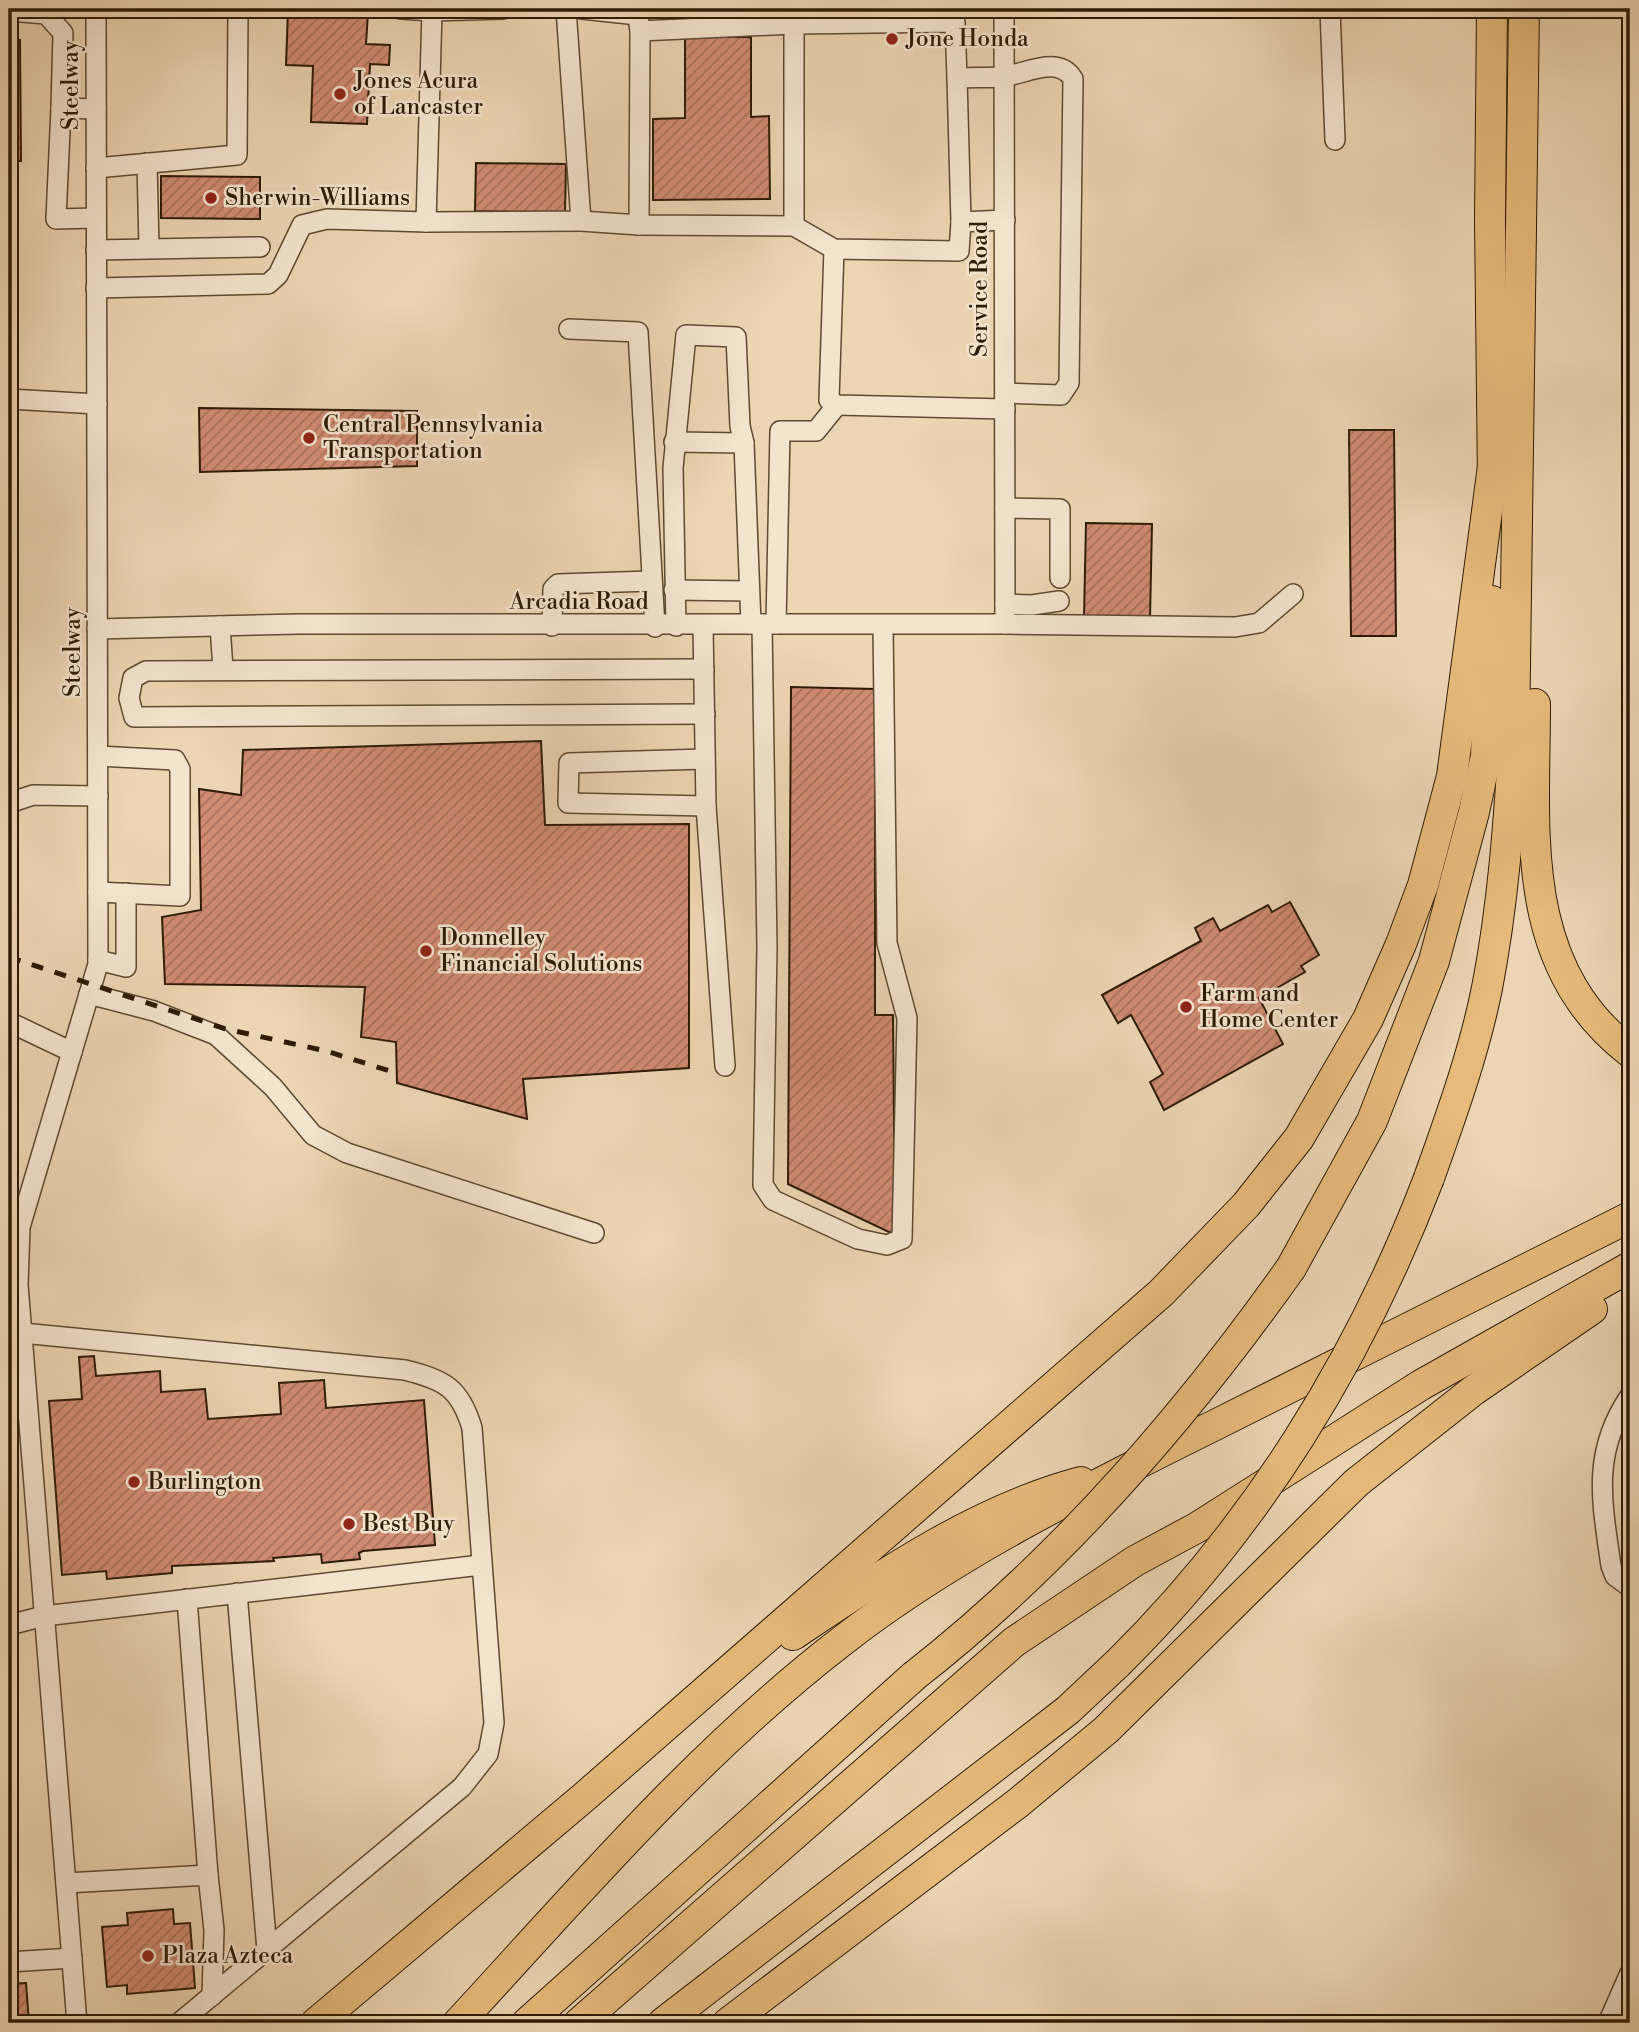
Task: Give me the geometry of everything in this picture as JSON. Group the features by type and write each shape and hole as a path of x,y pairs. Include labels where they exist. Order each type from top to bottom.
{"highway":[{"path":"527,2023 914,1676 1012,1592 1117,1489 1248,1329 1291,1268 1354,1155 1394,1070 1434,961 1474,812 1486,755 1493,466 1490,220 1492,9"},
{"path":"663,2023 1068,1710 1166,1616 1202,1574 1253,1506 1315,1413 1381,1294 1429,1178 1467,1064 1487,989 1503,881 1514,738 1524,9"},
{"path":"316,2023 475,1891 1161,1293 1246,1205 1299,1138 1368,1019 1423,885 1452,776 1493,466"},
{"path":"1517,487 1534,581 1536,855 1540,895 1551,941 1564,976 1586,1009 1630,1052"},
{"path":"458,2023 645,1819 701,1763 781,1690 845,1639 946,1569 1126,1470 1630,1217"},
{"path":"579,2023 1024,1635 1135,1561 1198,1527 1421,1385 1630,1267"},
{"path":"728,2023 1018,1803 1106,1730 1356,1483 1474,1390 1630,1282"},
{"path":"688,1706 838,1604 961,1530 1041,1493 1126,1470"}],"street":[{"name":"Steelway","path":"77,2023 22,1333 13,1285 20,1227 17,1206 72,1052 98,960 96,9"},
{"path":"96,169 237,155 238,9"},
{"path":"401,9 503,9"},
{"path":"566,9 581,221"},
{"path":"96,288 268,284 278,275 302,225 327,219 794,226 834,249 959,251 961,222 955,22 896,16 798,19 639,18 582,9"},
{"name":"Service Road","path":"1004,9 1005,604"},
{"path":"1331,9 1335,140"},
{"path":"9,11 46,14 63,33 56,219 95,219"},
{"path":"426,222 432,11"},
{"path":"639,18 639,225"},
{"path":"794,226 798,19"},
{"path":"834,249 829,400 836,405 1005,401 1061,395 1069,383 1073,79 1062,68 1047,67 1003,77 957,78"},
{"path":"61,108 96,109"},
{"path":"147,163 149,247"},
{"path":"961,222 1005,220"},
{"path":"96,250 260,247"},
{"path":"569,329 638,332 654,627"},
{"path":"676,626 674,442 686,335 736,337 740,426 744,443 749,591 763,624"},
{"path":"9,399 97,404"},
{"path":"836,405 816,431 780,432 763,624 767,947 763,1185 773,1200 811,1219 858,1239 887,1245 902,1239 908,1018 887,943 883,625"},
{"path":"674,442 744,443"},
{"path":"1005,508 1060,509 1060,578"},
{"path":"552,626 552,589 558,584 651,581"},
{"path":"674,590 749,591"},
{"name":"Arcadia Road","path":"97,629 220,626 654,627 763,624 1235,627 1259,623 1293,594"},
{"path":"1005,624 1005,604 1032,605 1059,601"},
{"path":"703,625 706,806 725,1066"},
{"path":"220,626 223,669"},
{"path":"134,717 130,698 133,678 146,671 704,669"},
{"path":"98,716 705,714"},
{"path":"98,756 175,760 180,769 180,896 98,892"},
{"path":"705,758 569,763 568,803 706,806"},
{"path":"9,803 33,795 98,796"},
{"path":"98,960 126,967 126,893"},
{"path":"89,994 154,1011 216,1035 273,1087 313,1135 347,1153 594,1233"},
{"path":"9,1022 72,1052"},
{"path":"22,1333 405,1370 434,1377 453,1390 465,1405 472,1429 494,1724 488,1755 461,1787 179,2023"},
{"path":"1630,1396 1609,1431 1604,1447 1602,1477 1611,1566 1615,1576 1630,1587"},
{"path":"9,1625 44,1616 481,1565"},
{"path":"237,1593 267,1950"},
{"path":"187,1600 214,1930 212,1996"},
{"path":"66,1883 208,1875"},
{"path":"9,1962 72,1958"},
{"path":"1608,2023 1630,1973"}],"building":[{"name":"Jones Acura of Lancaster","path":"288,10 368,13 366,44 390,45 389,65 370,64 367,124 311,122 313,66 286,65"},
{"path":"685,37 751,37 751,117 769,116 770,199 653,200 653,119 685,118"},
{"path":"9,40 20,40 21,161 9,161"},
{"path":"476,163 566,164 565,213 475,211"},
{"name":"Sherwin-Williams","path":"161,176 260,177 260,219 161,218"},
{"name":"Central Pennsylvania Transportation","path":"199,408 417,411 417,466 200,472"},
{"path":"1349,430 1394,430 1396,636 1351,636"},
{"path":"1086,523 1152,524 1150,618 1084,617"},
{"path":"791,687 875,689 875,1015 893,1015 895,1235 788,1184"},
{"name":"Donnelley Financial Solutions","path":"541,741 545,825 689,824 689,1068 523,1079 527,1119 397,1083 396,1042 361,1037 365,987 165,984 162,917 201,910 199,789 241,795 243,750"},
{"name":"Farm and Home Center","path":"1290,902 1319,955 1301,966 1305,972 1259,998 1283,1044 1164,1110 1150,1082 1163,1074 1131,1015 1118,1023 1102,995 1201,941 1195,928 1213,918 1220,931 1268,905 1272,912"},
{"path":"94,1356 96,1376 160,1371 161,1392 205,1389 208,1419 281,1414 279,1383 324,1380 326,1408 424,1400 435,1545 363,1551 359,1553 360,1559 322,1563 321,1554 273,1558 274,1561 172,1566 172,1573 107,1579 106,1571 62,1575 49,1401 82,1399 79,1357"},
{"path":"9,1390 15,1464 9,1464"},
{"path":"9,1390 15,1464 9,1464"},
{"name":"Plaza Azteca","path":"173,1909 174,1924 190,1923 195,1988 127,1994 127,1985 107,1987 102,1927 128,1925 127,1913"},
{"path":"26,1983 29,2023 9,2023 9,1984"}],"railway":[{"path":"9,957 226,1029 326,1051 390,1071"}],"place":[{"name":"Jone Honda","path":"892,39"},
{"name":"Jones Acura of Lancaster","path":"340,94"},
{"name":"Sherwin-Williams","path":"211,198"},
{"name":"Central Pennsylvania Transportation","path":"309,438"},
{"name":"Donnelley Financial Solutions","path":"426,951"},
{"name":"Farm and Home Center","path":"1186,1007"},
{"name":"Burlington","path":"134,1482"},
{"name":"Best Buy","path":"349,1524"},
{"name":"Plaza Azteca","path":"148,1956"}]}
